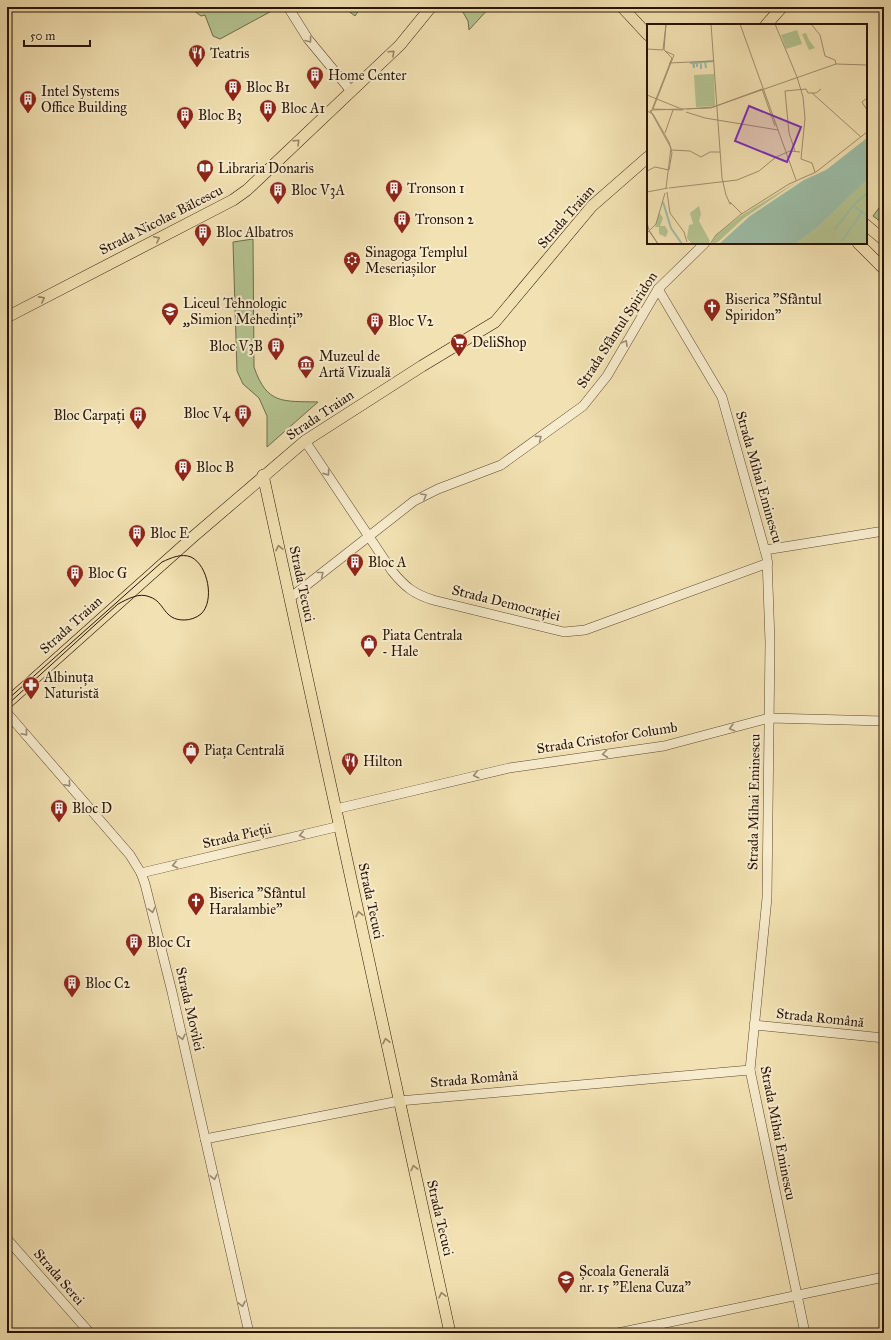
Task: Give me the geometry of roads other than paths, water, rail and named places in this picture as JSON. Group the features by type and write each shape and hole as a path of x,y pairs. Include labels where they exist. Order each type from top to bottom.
{"main road":[{"name":"Strada Nicolae Bălcescu","path":"7,317 233,200 265,175 351,90 400,45 431,7"},
{"path":"622,7 647,35"},
{"path":"767,24 782,7"},
{"name":"Strada Traian","path":"7,703 263,475 305,441 422,366 495,322 592,206 647,158"},
{"path":"867,226 884,240"},
{"path":"859,244 884,269"},
{"name":"Strada Tecuci","path":"263,475 450,1333"}],"street":[{"path":"288,7 308,39 351,90"},
{"name":"Strada Sfântul Spiridon","path":"290,598 426,494 501,465 583,406 606,376 658,289 704,244"},
{"name":"Strada Mihai Eminescu","path":"658,289 722,397 768,563 770,642 766,898 750,1070 805,1333"},
{"name":"Strada Democrației","path":"305,441 336,486 368,538 400,580 418,596 564,632 584,630 768,563"},
{"path":"765,550 884,531"},
{"name":"Strada Movilei","path":"7,713 130,855 141,873 167,972 249,1333"},
{"name":"Strada Cristofor Columb","path":"336,810 509,768 664,746 769,718 884,721"},
{"name":"Strada Pieții","path":"141,873 340,826"},
{"name":"Strada Română","path":"754,1025 884,1038"},
{"name":"Strada Română","path":"205,1139 399,1101 750,1070"},
{"name":"Strada Serei","path":"7,1239 90,1333"},
{"path":"618,1333 884,1277"}],"tram line":[{"path":"7,700 162,562 176,556 187,556 197,561 202,567 208,584 208,601 201,614 188,620 177,619 168,614 155,599 150,597 142,595 126,600 118,604 7,705"}],"place":[{"name":"Teatris","path":"197,68"},
{"name":"Home Center","path":"315,90"},
{"name":"Bloc B1","path":"233,102"},
{"name":"Intel Systems Office Building","path":"28,114"},
{"name":"Bloc A1","path":"268,123"},
{"name":"Bloc B3","path":"185,130"},
{"name":"Libraria Donaris","path":"205,183"},
{"name":"Tronson 1","path":"394,203"},
{"name":"Bloc V3A","path":"278,205"},
{"name":"Tronson 2","path":"402,234"},
{"name":"Bloc Albatros","path":"203,247"},
{"name":"Sinagoga Templul Meseriașilor","path":"352,275"},
{"name":"Biserica \"Sfântul Spiridon\"","path":"712,322"},
{"name":"Liceul Tehnologic ,,Simion Mehedinți\"","path":"170,326"},
{"name":"Bloc V2","path":"375,336"},
{"name":"DeliShop","path":"459,357"},
{"name":"Bloc V3B","path":"276,361"},
{"name":"Muzeul de Artă Vizuală","path":"306,379"},
{"name":"Bloc V4","path":"243,428"},
{"name":"Bloc Carpați","path":"138,430"},
{"name":"Bloc B","path":"183,482"},
{"name":"Bloc E","path":"137,548"},
{"name":"Bloc A","path":"355,577"},
{"name":"Bloc G","path":"75,588"},
{"name":"Piata Centrala - Hale","path":"369,658"},
{"name":"Albinuța Naturistă","path":"31,700"},
{"name":"Piața Centrală","path":"191,765"},
{"name":"Hilton","path":"350,776"},
{"name":"Bloc D","path":"59,823"},
{"name":"Biserica \"Sfântul Haralambie\"","path":"196,916"},
{"name":"Bloc C1","path":"134,957"},
{"name":"Bloc C2","path":"72,998"},
{"name":"Școala Generală nr. 15 \"Elena Cuza\"","path":"566,1294"}]}
